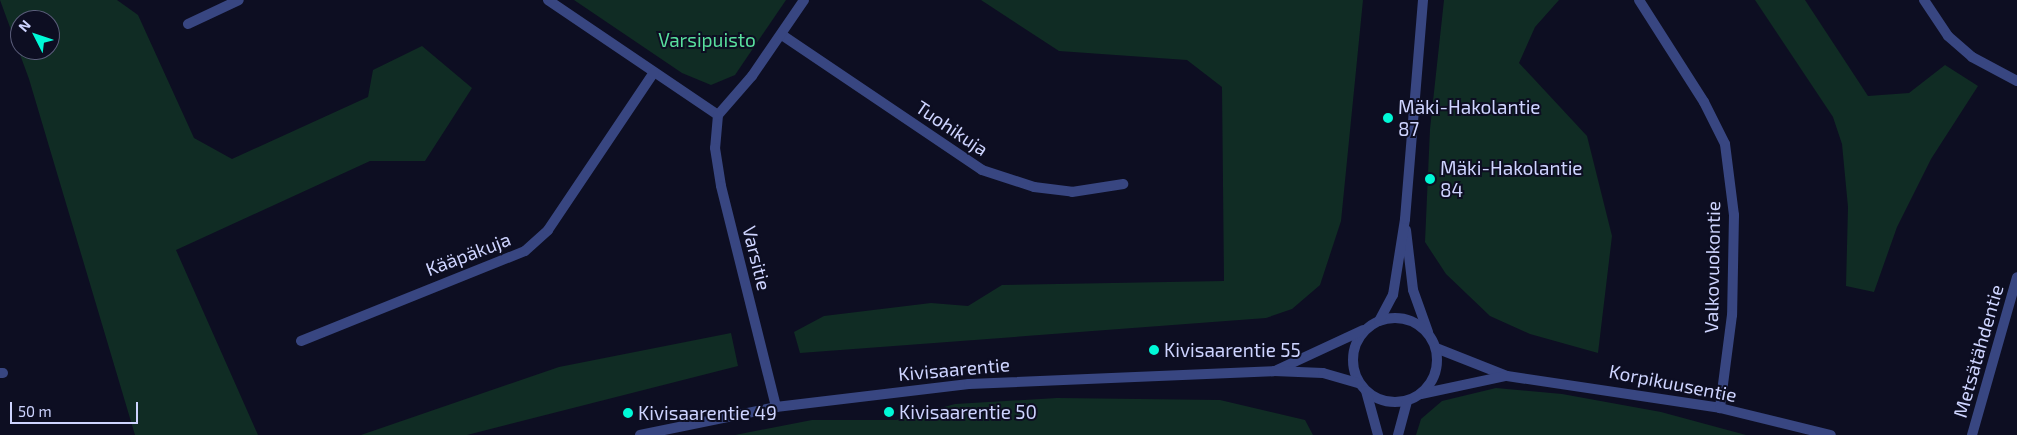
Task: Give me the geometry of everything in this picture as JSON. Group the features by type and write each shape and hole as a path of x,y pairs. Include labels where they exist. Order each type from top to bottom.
{"street":[{"path":"188,24 239,0"},
{"path":"548,0 718,115 782,35 804,0"},
{"path":"1379,321 1393,295 1404,219 1423,0"},
{"name":"Valkovuokontie","path":"1639,0 1704,102 1724,144 1734,215 1732,315 1720,408"},
{"path":"1924,0 1948,36 1966,52 2017,81"},
{"name":"Tuohikuja","path":"782,35 982,170 1034,187 1072,192 1123,184"},
{"name":"Kääpäkuja","path":"301,341 525,251 548,230 654,72"},
{"name":"Varsitie","path":"718,115 716,148 721,186 776,407"},
{"path":"1363,387 1385,402 1408,401 1421,394 1436,374 1436,348 1413,290 1404,219"},
{"name":"Metsätähdentie","path":"1972,435 2017,277"},
{"path":"1378,435 1363,387 1354,372 1354,347 1369,327 1379,321 1407,320 1430,336"},
{"name":"Kivisaarentie","path":"1274,371 1369,327"},
{"name":"Korpikuusentie","path":"1436,348 1508,376 1720,408 1830,435"},
{"name":"Kivisaarentie","path":"640,435 776,407 969,384 1274,371 1324,373 1363,387"},
{"name":"Korpikuusentie","path":"1421,394 1508,376"},
{"path":"1398,435 1408,401"}],"green space":[{"path":"0,0 117,0 138,15 194,138 232,159 368,97 373,70 422,46 472,88 425,161 370,161 176,250 258,435 135,435 22,60 60,60 60,10 10,10 10,27"},
{"name":"Varsipuisto","path":"574,0 786,0 735,75 711,85 682,73"},
{"path":"981,0 1363,0 1341,221 1320,285 1292,309 1266,318 800,353 794,332 824,316 931,303 968,306 1002,285 1224,281 1222,87 1187,60 1059,51"},
{"path":"1444,0 1559,0 1535,27 1519,63 1587,136 1612,236 1598,353 1530,334 1490,316 1446,274 1425,242 1430,129"},
{"path":"1755,0 1805,0 1868,96 1909,93 1945,65 1978,86 1931,159 1897,227 1874,292 1846,286 1848,207 1842,144 1833,117"},
{"path":"731,333 738,366 467,435 361,435 559,367"},
{"path":"1496,388 1562,394 1661,412 1746,435 1416,435 1421,419 1442,401"},
{"path":"1057,398 1220,400 1305,420 1313,435 735,435 812,420 896,420 955,404"}],"place":[{"name":"Mäki-Hakolantie 87","path":"1388,118"},
{"name":"Mäki-Hakolantie 84","path":"1430,179"},
{"name":"Kivisaarentie 55","path":"1154,350"},
{"name":"Kivisaarentie 50","path":"889,412"},
{"name":"Kivisaarentie 49","path":"628,413"}]}
